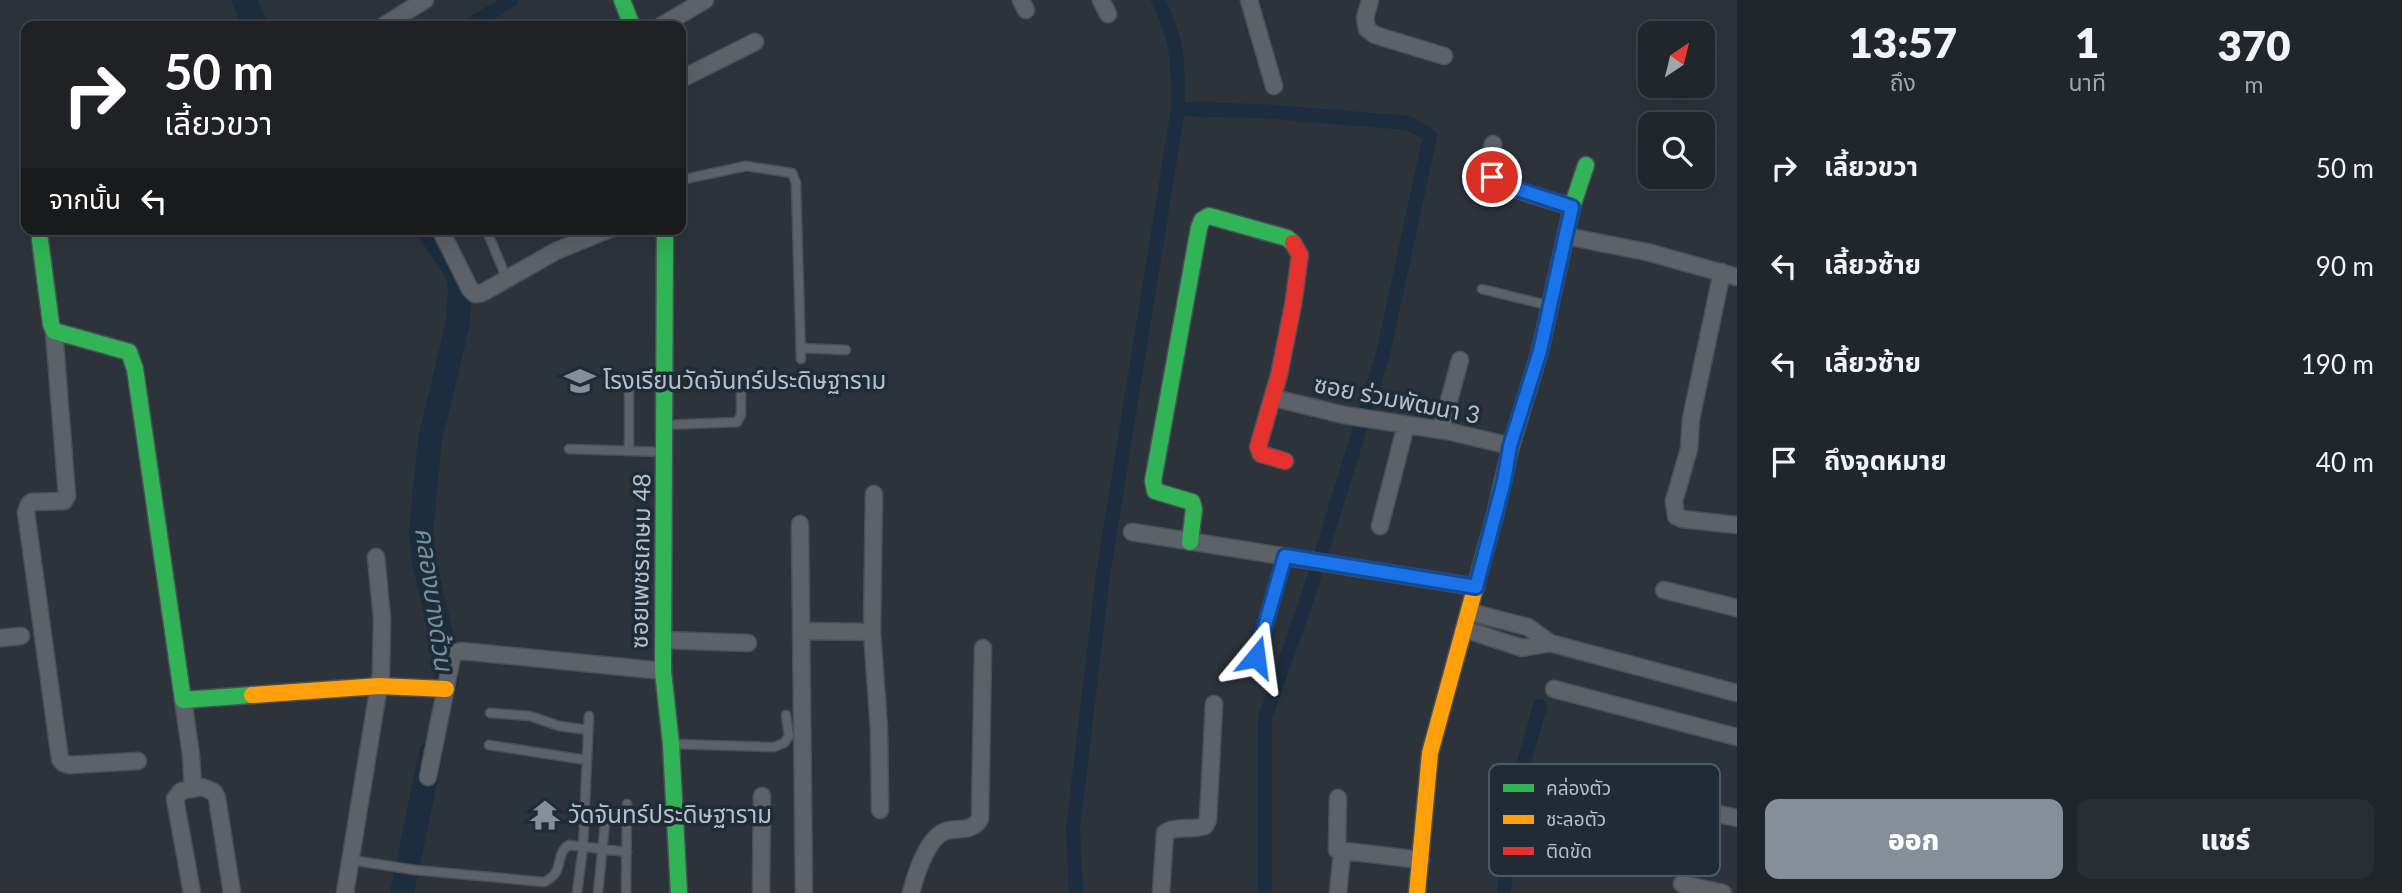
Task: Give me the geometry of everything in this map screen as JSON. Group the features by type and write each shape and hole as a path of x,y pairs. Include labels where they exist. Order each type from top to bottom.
{"street":[{"path":"391,21 425,0"},
{"path":"622,0 630,21"},
{"path":"669,21 705,0"},
{"path":"1249,0 1274,86"},
{"path":"1370,0 1365,19 1367,29 1375,35 1444,56"},
{"path":"686,76 755,42"},
{"path":"1493,144 1489,172 1492,177 1505,185 1572,207"},
{"path":"1417,893 1430,753 1437,722 1470,612 1504,481 1510,446 1540,351 1572,207 1586,165"},
{"path":"1191,542 1194,509 1192,502 1155,491 1153,481 1199,228 1202,220 1209,216 1287,238 1296,246 1300,255 1289,334 1274,398 1258,447 1265,457 1284,461"},
{"path":"443,235 470,289 475,293 482,293 556,251 595,235"},
{"name":"ซอยเพชรเกษม 48","path":"665,235 663,671 671,744 679,893"},
{"path":"1566,236 1647,252 1729,274 1691,419 1689,449 1674,501 1674,510 1676,516 1682,519 1737,525"},
{"path":"40,240 54,331 67,496 64,501 32,502 26,512 60,759 70,765 138,761"},
{"path":"54,331 67,338 118,347 129,352 137,382 191,755 193,789"},
{"path":"1441,430 1460,360"},
{"name":"ซอย ร่วมพัฒนา 3","path":"1274,398 1356,417 1441,430 1510,446"},
{"path":"1380,526 1406,425"},
{"path":"874,494 872,632 879,729 880,810"},
{"path":"800,524 804,893"},
{"path":"1132,532 1476,587"},
{"path":"345,893 380,686 382,618 376,557"},
{"path":"1664,590 1737,608"},
{"path":"1470,612 1528,628 1550,643 1737,693"},
{"path":"1464,629 1522,648 1550,643"},
{"path":"801,631 872,632"},
{"path":"0,638 21,636"},
{"path":"663,640 748,643"},
{"path":"911,893 915,873 936,838 946,831 971,828 980,819 983,648"},
{"path":"428,777 436,689 456,653 462,651 663,671"},
{"path":"183,700 380,686 436,689"},
{"path":"1554,689 1737,737"},
{"path":"1161,893 1165,833 1170,829 1205,826 1208,820 1214,704"},
{"path":"192,893 175,799 181,791 208,788 217,798 232,893"},
{"path":"761,893 762,796"},
{"path":"1339,799 1337,850 1421,860"},
{"path":"1338,893 1342,852"},
{"path":"1682,884 1723,893"}],"lane":[{"path":"686,179 746,166 792,173 796,183 801,359"},
{"path":"489,235 508,279"},
{"path":"1482,289 1550,306"},
{"path":"801,348 846,350"},
{"path":"665,425 737,422 741,415 741,383"},
{"path":"629,386 629,451"},
{"path":"569,449 665,452"},
{"path":"1256,657 1285,556"},
{"path":"490,713 530,716 559,726 588,730"},
{"path":"671,744 774,747 784,743 789,736 786,715"},
{"path":"577,893 583,847 589,716"},
{"path":"489,746 586,760"},
{"path":"626,804 626,893"},
{"path":"598,893 605,822 609,817 627,817"},
{"path":"351,860 415,870 544,882 553,878 560,868 565,847 569,845 627,852"}],"waterway":[{"name":"คลองบางด้วน","path":"244,0 254,21"},
{"path":"477,21 511,0"},
{"path":"1076,893 1073,829 1103,575 1178,109 1174,41 1158,0"},
{"path":"1178,109 1260,111 1409,123 1430,136 1383,354 1309,593 1265,718 1265,893"},
{"name":"คลองบางด้วน","path":"432,235 458,274 460,292 458,322 430,440 421,531 424,562 446,654 445,687"},
{"path":"1524,764 1540,706"},
{"name":"คลองบางด้วน","path":"402,893 431,753"},
{"path":"1504,893 1506,876"}],"traffic: fast":[{"path":"622,0 630,21"},
{"path":"1495,515 1511,446 1540,351 1572,207 1586,165"},
{"path":"1190,542 1194,509 1192,502 1155,491 1153,481 1199,228 1202,220 1209,216 1287,238 1293,243"},
{"path":"665,235 663,671 671,744 679,893"},
{"path":"40,240 54,331 129,352 135,369 183,700 252,695"}],"traffic: slow":[{"path":"1417,893 1430,753 1495,515"},
{"path":"252,695 379,686 446,689"}],"traffic: jam":[{"path":"1285,461 1261,454 1258,447 1279,375 1293,305 1300,255 1293,243"}],"place":[{"name":"โรงเรียนวัดจันทร์ประดิษฐาราม","path":"580,381"},
{"name":"วัดจันทร์ประดิษฐาราม","path":"545,815"}],"route":[{"path":"1256,657 1285,556 1476,587 1504,481 1510,446 1540,351 1572,207 1505,185 1492,177"}]}
